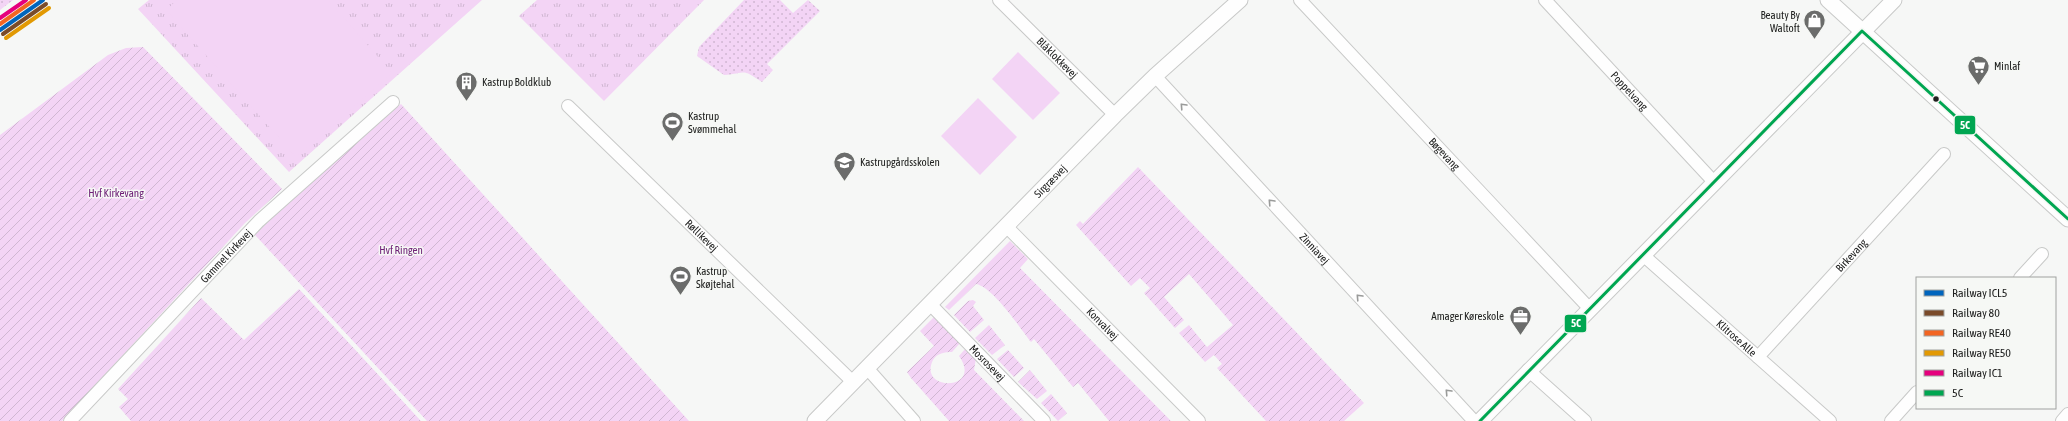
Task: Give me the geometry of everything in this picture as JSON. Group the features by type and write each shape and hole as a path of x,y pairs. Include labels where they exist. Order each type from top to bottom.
{"street":[{"name":"Blåklokkevej","path":"999,0 1115,115"},
{"name":"Sirgræsvej","path":"815,421 1154,76 1240,0"},
{"name":"Bøgevang","path":"1300,0 1589,308"},
{"name":"Poppelvang","path":"1546,0 1714,182"},
{"path":"1828,0 2068,219"},
{"path":"1480,421 1528,370 1894,0"},
{"name":"Zinniavej","path":"1154,76 1474,421"},
{"name":"Gammel Kirkevej","path":"70,421 259,221 394,102"},
{"name":"Røllikevej","path":"568,106 853,382"},
{"name":"Birkevang","path":"1758,356 1944,154"},
{"name":"Konvalvej","path":"1007,227 1198,421"},
{"path":"2021,277 2042,254"},
{"name":"Klitrose Alle","path":"1643,255 1830,421"},
{"name":"Mosrosevej","path":"930,304 1044,421"},
{"path":"867,368 914,421"},
{"path":"1528,370 1585,421"},
{"path":"1890,421 1916,393"},
{"path":"2062,421 2068,414"}],"green space":[{"path":"0,0 13,0 0,10"},
{"path":"149,0 482,0 289,172 138,9"},
{"path":"177,0 328,0 392,73 296,157 166,10"},
{"path":"537,0 704,0 604,101 519,16"},
{"path":"744,0 780,0 793,13 808,0 820,11 767,64 773,70 762,82 744,72 724,75 697,56 699,47"},
{"name":"Hvf Kirkevang","path":"143,47 282,189 245,223 62,421 0,421 0,135 108,55 126,48"},
{"path":"1018,52 1060,93 1033,120 992,79"},
{"path":"978,98 1017,137 980,175 941,136"},
{"name":"Hvf Ringen","path":"401,104 689,421 427,421 255,235 291,199"},
{"path":"1138,167 1364,403 1344,421 1266,421 1217,368 1222,364 1214,355 1205,362 1179,333 1189,325 1207,347 1233,325 1189,274 1164,297 1184,320 1175,328 1144,293 1150,288 1140,278 1131,286 1076,225 1080,221 1083,224"},
{"path":"1010,241 1028,259 1020,268 1171,421 1109,421 1078,383 1073,387 1034,339 1031,342 1006,309 990,292 983,287 976,284 949,310 945,307"},
{"path":"299,289 421,421 131,421 119,407 128,399 118,389 201,298 244,340"},
{"path":"973,300 976,302 973,306 984,320 970,332 954,315 968,301"},
{"path":"934,317 960,343 952,352 941,353 933,360 931,370 934,378 941,382 949,383 958,381 963,376 964,368 959,356 966,348 976,358 974,370 1024,421 949,421 911,378 907,372 934,346 920,331"},
{"path":"989,325 1005,345 992,355 975,338"},
{"path":"1008,350 1024,368 1014,377 997,359"},
{"path":"1030,370 1047,391 1037,399 1018,382"},
{"path":"1051,394 1067,413 1058,421 1041,403"}],"rail line":[{"name":"IC1","path":"0,18 26,0"},
{"name":"RE40","path":"0,24 34,0"},
{"name":"ICL5","path":"0,30 43,0"},
{"name":"80","path":"3,34 46,4"},
{"name":"RE50","path":"6,38 49,8"}],"transit line":[{"name":"5C","path":"1862,31 2068,219"},
{"name":"5C","path":"1480,421 1862,31"}],"place":[{"name":"Beauty By Waltoft","path":"1815,40"},
{"name":"Minlaf","path":"1978,86"},
{"name":"Kastrup Boldklub","path":"466,102"},
{"name":"Kastrup Svømmehal","path":"672,142"},
{"name":"Kastrupgårdsskolen","path":"845,182"},
{"name":"Kastrup Skøjtehal","path":"681,296"},
{"name":"Amager Køreskole","path":"1520,336"}]}
